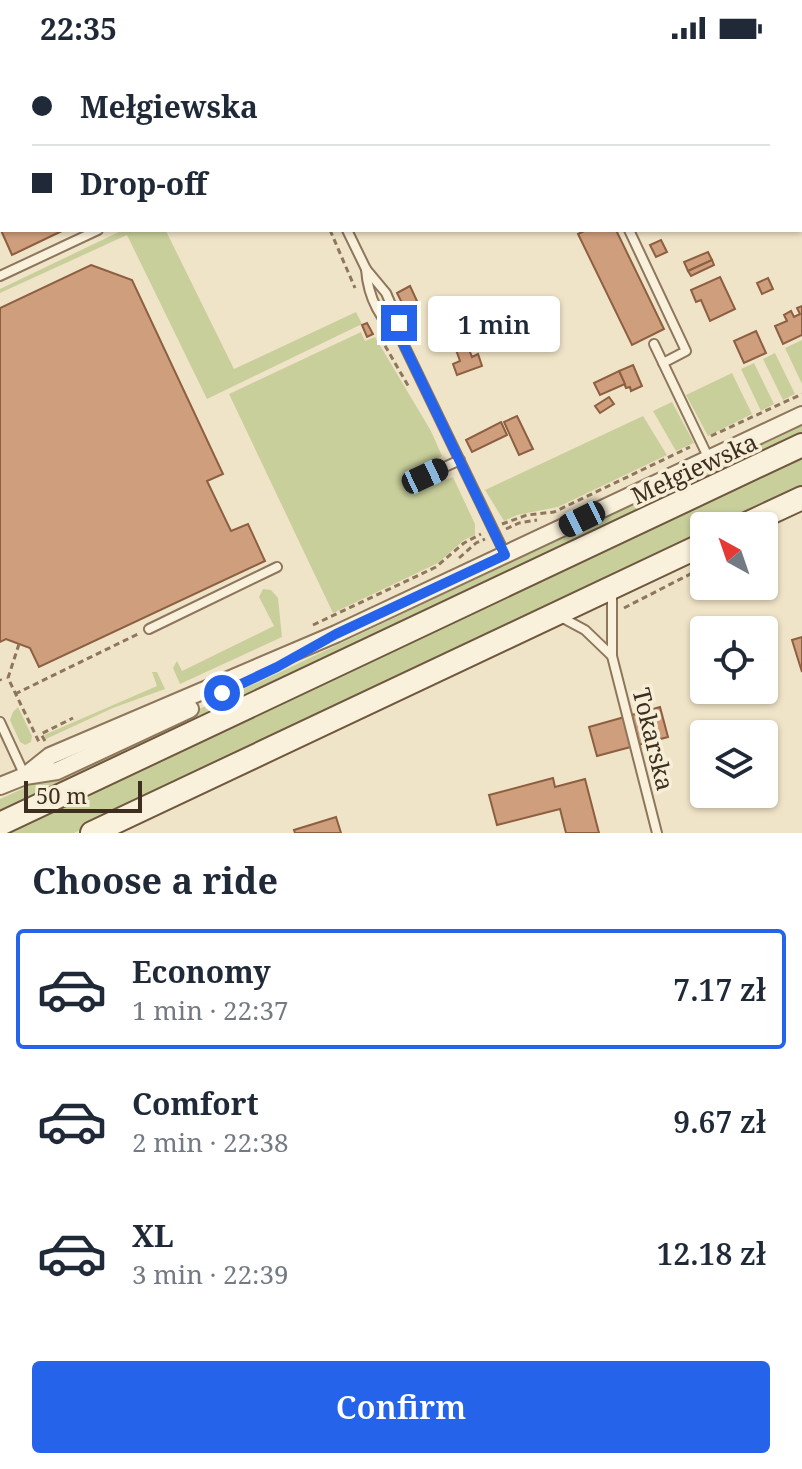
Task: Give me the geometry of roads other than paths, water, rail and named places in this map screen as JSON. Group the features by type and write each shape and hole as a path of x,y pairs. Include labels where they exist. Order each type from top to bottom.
{"main road":[{"name":"Mełgiewska","path":"0,824 802,445"},
{"path":"772,512 802,498"},
{"path":"92,833 690,551"}],"street":[{"name":"Mełgiewska","path":"0,786 25,776 50,756 336,634 802,415"}],"lane":[{"path":"0,276 94,232"},
{"path":"348,232 366,269 386,293 399,323 402,341"},
{"path":"630,232 686,351 663,363"},
{"path":"366,269 368,287 381,317 402,341 505,555"},
{"path":"654,344 709,459"},
{"path":"425,476 460,460"},
{"path":"149,629 277,567"},
{"name":"Tokarska","path":"612,588 612,656 657,833"},
{"path":"556,615 585,630 612,656"},
{"path":"0,722 25,776"}]}
